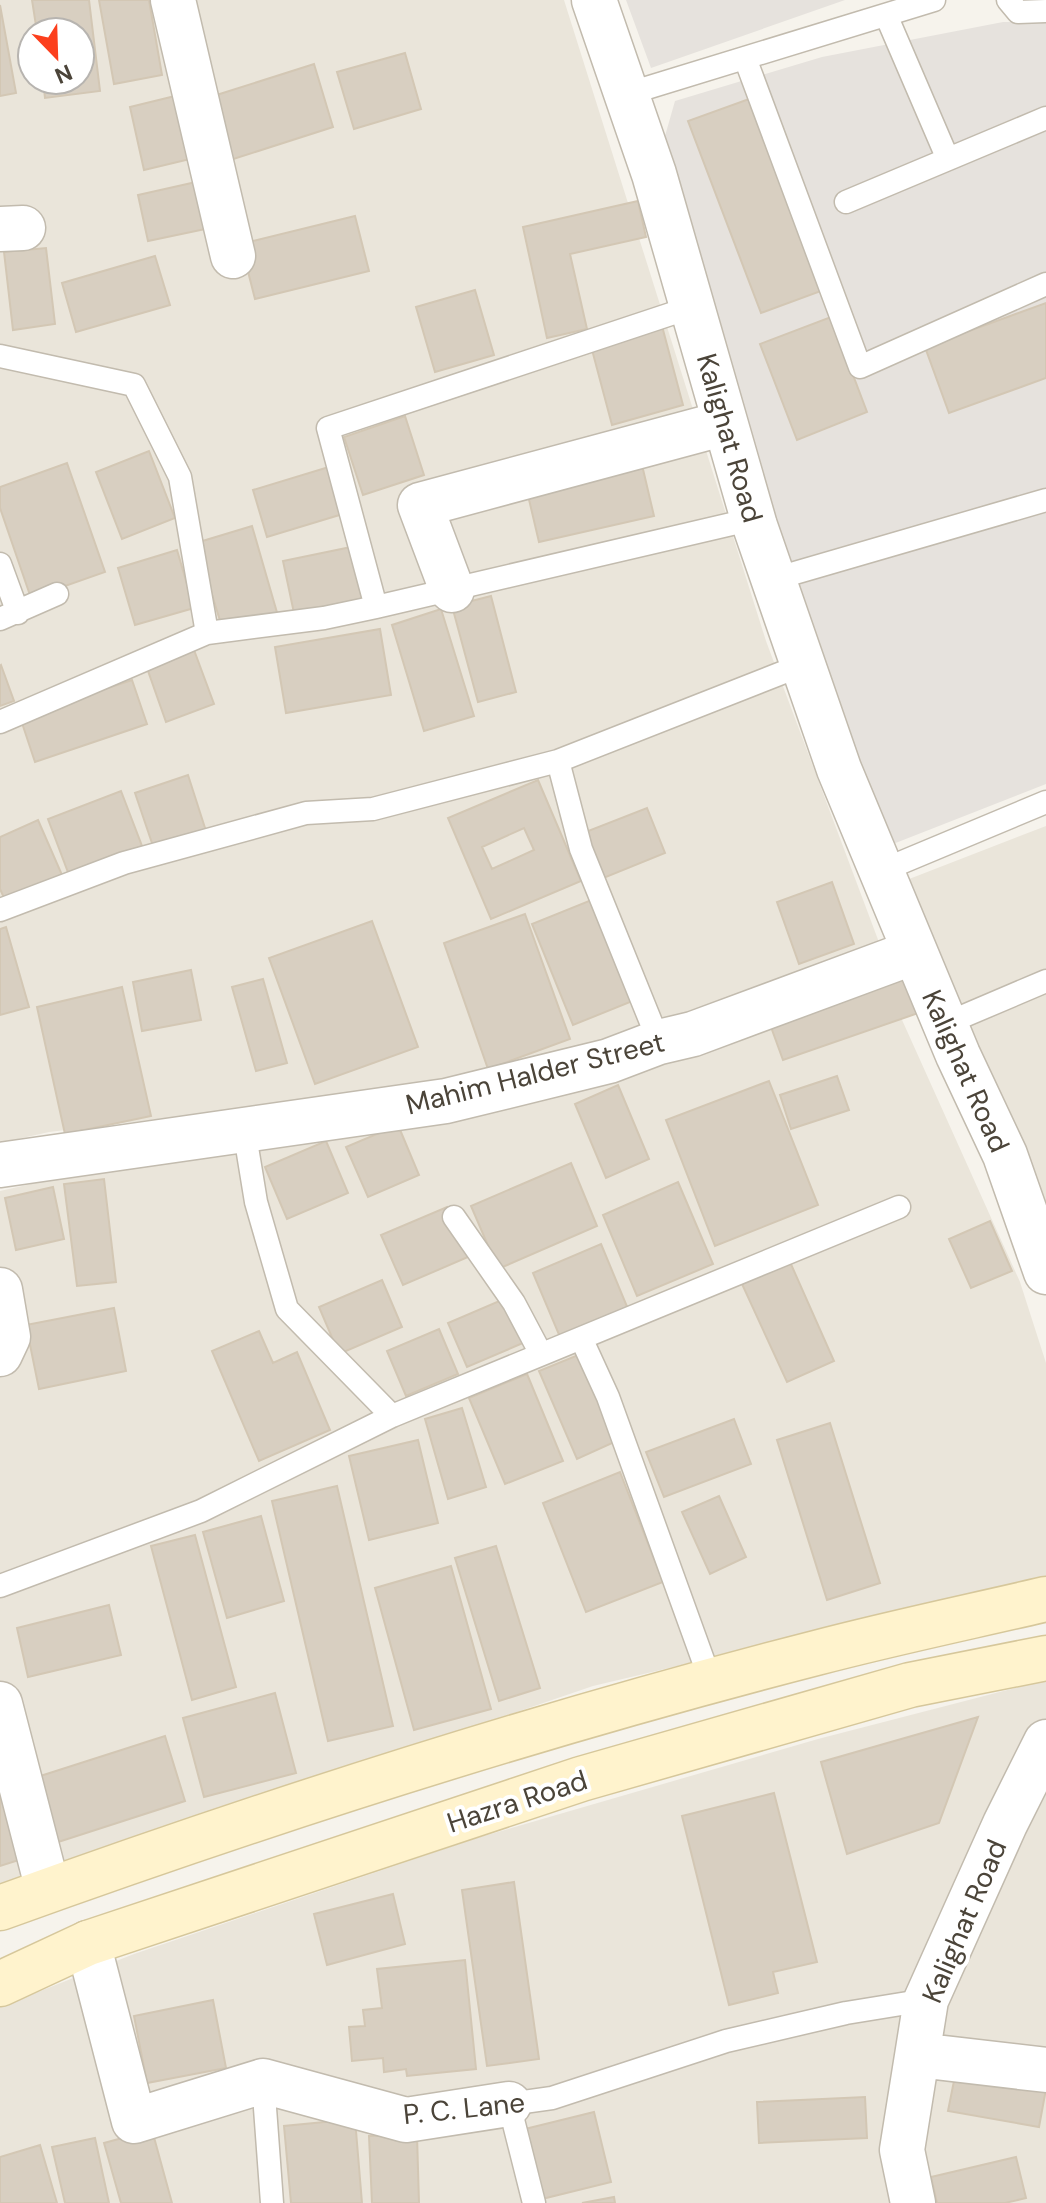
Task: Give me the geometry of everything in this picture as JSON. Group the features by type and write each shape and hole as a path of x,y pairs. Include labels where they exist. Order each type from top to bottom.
{"main road":[{"name":"Hazra Road","path":"0,1908 203,1835 478,1749 816,1653 1046,1599"},
{"name":"Hazra Road","path":"0,1984 88,1943 581,1779 910,1685 1046,1658"}],"street":[{"path":"173,0 233,256"},
{"name":"Kalighat Road","path":"594,0 654,174 753,519 802,665 839,769 945,1024 1005,1155 1034,1198 1046,1272"},
{"path":"452,590 420,505 725,423"},
{"name":"Mahim Halder Street","path":"0,1165 446,1101 609,1061 659,1042 693,1034 914,952"},
{"path":"0,1290 3,1343"},
{"path":"0,1704 10,1783 48,1890"},
{"name":"Kalighat Road","path":"913,2203 902,2150 926,2000 1005,1824 1046,1742"},
{"path":"88,1943 134,2121 263,2081"},
{"path":"918,2055 1046,2070"},
{"name":"P. C. Lane","path":"263,2081 406,2120 509,2104"}],"lane":[{"path":"627,94 934,0"},
{"path":"1008,0 1018,12 1046,11"},
{"path":"886,15 947,157"},
{"path":"745,58 860,367 1046,284"},
{"path":"846,202 1046,118"},
{"path":"376,607 328,428 692,307"},
{"path":"0,356 134,385 180,477 207,633"},
{"path":"774,579 1046,500"},
{"path":"0,722 207,633 324,618 753,519"},
{"path":"0,564 9,616 57,594"},
{"path":"0,910 124,863 306,813 373,809 558,761 802,665"},
{"path":"558,761 581,849 659,1042"},
{"path":"881,871 1046,802"},
{"path":"945,1024 1046,981"},
{"path":"244,1129 256,1202 287,1309 392,1416"},
{"path":"0,1586 201,1511 392,1416 899,1207"},
{"path":"454,1217 514,1303 541,1354"},
{"path":"581,1338 608,1397 711,1682"},
{"name":"P. C. Lane","path":"509,2104 552,2098 726,2041 846,2013 926,2000"},
{"path":"263,2081 272,2203"},
{"path":"509,2104 534,2203"}],"shaded area":[{"path":"0,0 564,0 766,641 883,953 770,995 434,1086 49,1132 0,1143"},
{"path":"626,0 845,0 651,68"},
{"path":"1003,22 1046,22 1046,784 893,844 836,716 786,563 663,143 675,101 822,57"},
{"path":"1046,826 1046,1208 904,881"},
{"path":"889,991 1020,1282 1046,1363 1046,1579 593,1686 0,1888 0,1191"},
{"path":"1046,1680 1046,2203 0,2203 0,2007 134,1954 477,1838 818,1739"}],"building":[{"path":"32,0 89,0 91,16 34,16"},
{"path":"99,0 149,0 162,75 114,84"},
{"path":"0,5 16,93 0,96"},
{"path":"405,53 421,109 354,129 337,72"},
{"path":"96,58 100,91 96,92"},
{"path":"314,64 333,127 224,162 204,99"},
{"path":"175,96 190,159 144,170 130,107"},
{"path":"749,99 821,291 761,313 688,121"},
{"path":"205,180 215,227 148,241 138,195"},
{"path":"638,201 646,237 570,254 587,329 547,338 523,227"},
{"path":"355,216 369,271 255,299 241,244"},
{"path":"46,248 55,324 13,330 4,252"},
{"path":"155,256 170,305 76,332 62,283"},
{"path":"475,290 494,355 435,372 416,307"},
{"path":"1046,303 1046,378 949,413 925,347"},
{"path":"831,317 867,412 797,440 760,344"},
{"path":"662,326 683,405 612,425 591,346"},
{"path":"405,416 424,475 363,495 344,437"},
{"path":"149,451 175,518 122,539 96,472"},
{"path":"67,463 105,572 31,598 0,508 0,487"},
{"path":"642,465 654,516 539,542 527,491"},
{"path":"332,466 346,513 267,537 253,490"},
{"path":"252,526 278,616 222,627 196,543"},
{"path":"356,546 367,598 294,613 283,561"},
{"path":"177,550 194,608 135,625 118,568"},
{"path":"491,596 516,692 478,702 452,606"},
{"path":"441,609 474,716 424,731 392,625"},
{"path":"380,629 391,695 286,713 275,647"},
{"path":"194,650 214,704 166,722 147,668"},
{"path":"0,666 14,701 0,706"},
{"path":"132,680 147,724 35,762 20,717"},
{"path":"188,775 206,831 154,849 135,793"},
{"path":"538,780 581,881 491,919 448,818","holes":["524,828 534,850 492,869 482,847"]},
{"path":"121,791 142,846 69,875 48,819"},
{"path":"647,808 665,853 601,879 583,833"},
{"path":"38,820 62,875 5,900 0,889 0,837"},
{"path":"832,882 854,944 799,964 777,902"},
{"path":"594,899 635,1000 573,1025 532,924"},
{"path":"525,914 570,1039 488,1069 444,943"},
{"path":"372,921 418,1047 315,1084 269,958"},
{"path":"6,927 29,1007 0,1015 0,929"},
{"path":"911,965 927,1010 783,1060 767,1016"},
{"path":"191,970 201,1020 142,1031 133,982"},
{"path":"263,979 287,1063 256,1071 232,987"},
{"path":"122,987 151,1116 65,1134 37,1007"},
{"path":"837,1076 849,1110 791,1129 780,1095"},
{"path":"769,1081 818,1205 715,1246 666,1120"},
{"path":"618,1085 649,1159 606,1178 575,1104"},
{"path":"398,1125 419,1175 368,1197 346,1147"},
{"path":"326,1141 348,1193 287,1219 265,1167"},
{"path":"571,1163 597,1226 498,1269 471,1206"},
{"path":"104,1179 116,1282 77,1286 64,1184"},
{"path":"678,1182 713,1264 637,1296 603,1215"},
{"path":"53,1187 64,1239 16,1250 5,1198"},
{"path":"447,1207 468,1257 403,1285 381,1235"},
{"path":"990,1221 1012,1271 971,1288 949,1239"},
{"path":"601,1244 628,1309 560,1337 533,1273"},
{"path":"790,1262 834,1361 787,1382 742,1284"},
{"path":"382,1280 402,1327 339,1354 319,1307"},
{"path":"504,1299 523,1343 467,1367 448,1323"},
{"path":"114,1308 126,1371 39,1389 26,1325"},
{"path":"439,1329 458,1374 406,1396 387,1351"},
{"path":"259,1331 273,1363 297,1352 330,1430 259,1461 212,1351"},
{"path":"583,1353 621,1439 577,1459 539,1371"},
{"path":"527,1374 563,1461 505,1484 469,1398"},
{"path":"462,1408 486,1487 448,1499 425,1419"},
{"path":"734,1419 751,1464 664,1497 646,1452"},
{"path":"830,1423 880,1583 827,1600 777,1440"},
{"path":"418,1440 438,1523 369,1540 349,1456"},
{"path":"620,1472 663,1582 586,1612 543,1503"},
{"path":"337,1486 393,1726 328,1741 272,1501"},
{"path":"719,1496 746,1557 710,1574 682,1512"},
{"path":"261,1516 284,1601 227,1618 203,1532"},
{"path":"195,1535 236,1687 192,1700 151,1546"},
{"path":"496,1546 540,1688 499,1701 455,1558"},
{"path":"451,1566 491,1709 414,1730 375,1588"},
{"path":"109,1605 121,1655 28,1677 17,1628"},
{"path":"275,1693 296,1773 204,1797 183,1718"},
{"path":"978,1717 939,1823 847,1854 821,1762"},
{"path":"165,1736 185,1801 49,1845 28,1780"},
{"path":"774,1793 817,1962 773,1972 778,1993 729,2005 682,1816"},
{"path":"6,1795 28,1857 0,1866 0,1797"},
{"path":"514,1882 539,2059 487,2066 462,1890"},
{"path":"393,1894 405,1944 327,1965 314,1914"},
{"path":"465,1960 476,2069 407,2076 406,2069 384,2072 383,2058 352,2061 349,2027 365,2026 363,2010 382,2008 377,1969"},
{"path":"213,2000 226,2068 147,2083 134,2016"},
{"path":"957,2066 1046,2089 1039,2127 948,2111"},
{"path":"865,2097 867,2138 759,2143 757,2102"},
{"path":"594,2112 611,2182 542,2199 525,2129"},
{"path":"355,2119 362,2203 291,2203 284,2126"},
{"path":"152,2130 172,2203 121,2203 104,2143"},
{"path":"417,2135 419,2203 372,2203 369,2136"},
{"path":"95,2138 109,2203 65,2203 52,2147"},
{"path":"40,2145 57,2203 0,2203 0,2157"},
{"path":"1016,2157 1026,2198 1005,2203 937,2203 931,2177"},
{"path":"614,2197 615,2203 582,2203"}]}
